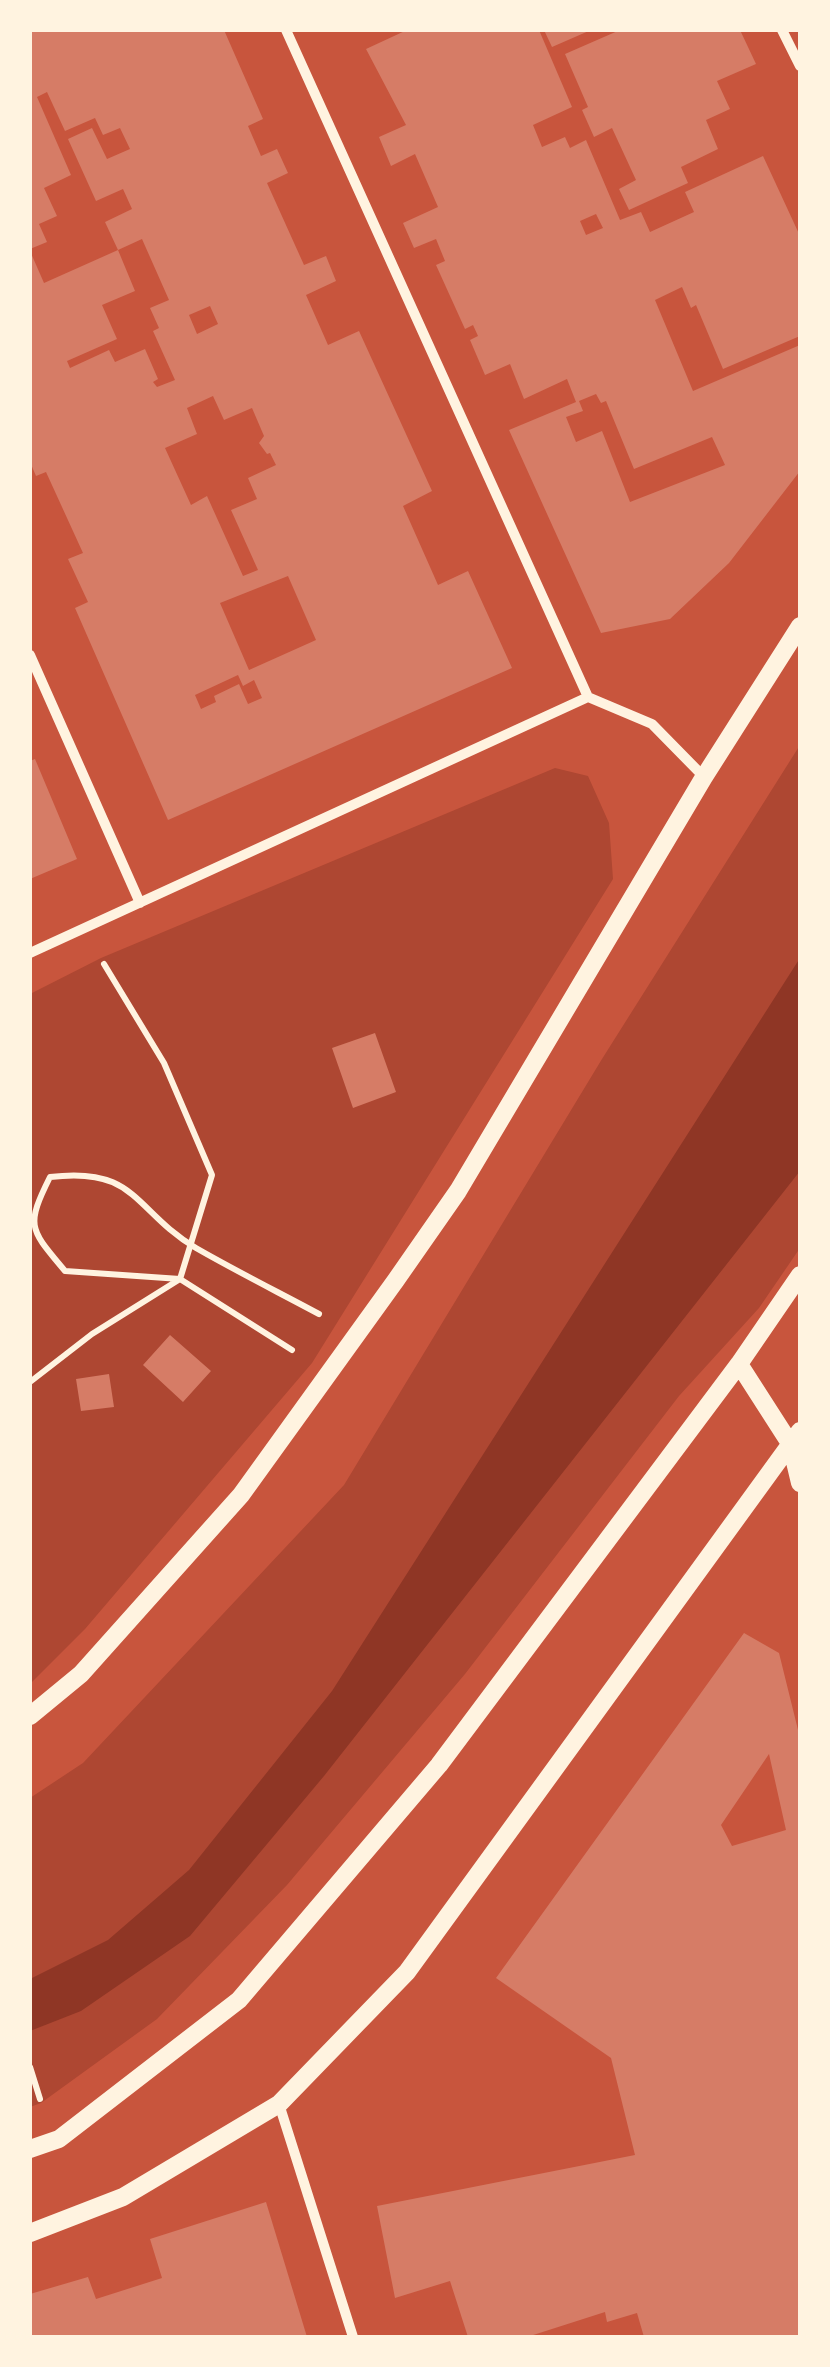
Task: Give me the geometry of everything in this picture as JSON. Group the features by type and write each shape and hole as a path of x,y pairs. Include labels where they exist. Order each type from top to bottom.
{"street":[{"path":"286,30 588,697 652,724 704,776"},
{"path":"782,30 800,66"},
{"path":"30,1716 81,1674 242,1495 458,1192 704,776 800,626"},
{"path":"30,655 140,903"},
{"path":"30,953 588,697"},
{"path":"30,2149 59,2139 239,2000 438,1765 739,1364 800,1275"},
{"path":"739,1364 796,1438 800,1483"},
{"path":"30,2233 123,2197 280,2104 408,1972 796,1438"},
{"path":"280,2104 352,2337"}],"path":[{"path":"30,1382 92,1334 180,1279 212,1175 164,1063 101,958"},
{"path":"296,1353 180,1279 65,1271 34,1234 34,1209 50,1176 85,1172 123,1186 191,1245 321,1316"},
{"path":"30,2066 41,2103"}],"shaded area":[{"path":"800,745 800,1248 759,1308 679,1396 465,1674 287,1885 157,2019 30,2107 30,1798 83,1763 344,1485 602,1059"},
{"path":"555,768 588,776 609,823 613,879 312,1363 85,1629 30,1684 30,994 101,958"},
{"path":"800,958 800,1171 324,1776 190,1936 81,2011 30,2031 30,1979 108,1940 189,1870 332,1691"}],"building":[{"path":"30,30 224,30 263,119 248,126 261,156 277,149 288,173 267,183 304,265 326,256 336,281 306,295 328,345 359,331 432,491 403,506 438,585 468,571 512,668 168,820 75,608 88,602 68,559 83,553 46,472 36,476 30,462 30,251 44,283 118,250 105,222 132,209 123,189 96,201 68,139 92,128 107,159 130,149 120,128 103,135 95,118 65,131 47,92 37,97 71,175 44,188 57,216 39,224 47,242 30,249","holes":["142,239 169,300 150,308 159,328 153,331 175,380 157,387 153,382 158,379 145,349 115,362 109,350 70,368 67,361 117,339 102,305 135,291 118,250","210,306 218,324 197,334 189,315","213,396 224,420 252,408 264,436 259,443 276,465 248,478 257,499 231,510 258,570 243,576 207,496 191,505 165,448 197,434 187,408","288,576 316,640 249,670 220,603","238,675 243,686 254,680 262,698 248,704 239,684 214,696 216,702 201,709 195,695"]},
{"path":"407,30 539,30 572,107 533,125 542,147 565,137 570,148 586,140 620,220 641,212 650,232 694,212 685,192 763,156 800,236 800,336 723,369 696,305 691,308 682,287 655,300 693,391 800,345 800,471 729,563 670,619 601,633 509,430 576,402 567,379 524,399 510,364 485,375 470,340 478,336 473,325 465,329 436,265 445,261 436,239 414,248 403,223 438,207 415,154 391,166 379,137 406,125 366,49","holes":["596,214 603,228 586,235 580,221","596,394 601,403 606,401 634,469 712,437 725,465 630,502 602,431 576,442 566,417 583,411 579,401"]},
{"path":"544,30 591,30 552,47"},
{"path":"620,30 740,30 756,64 717,81 730,109 706,120 718,149 681,167 688,183 629,210 619,189 636,180 612,128 594,137 582,110 588,107 565,54"},
{"path":"35,759 77,859 30,879 30,761"},
{"path":"375,1033 396,1092 353,1108 332,1048"},
{"path":"170,1335 211,1371 183,1402 143,1365"},
{"path":"109,1374 114,1407 81,1411 76,1379"},
{"path":"744,1633 779,1653 800,1738 800,2337 644,2337 637,2313 607,2322 605,2312 527,2337 468,2337 450,2281 395,2298 377,2206 635,2155 611,2058 496,1978","holes":["769,1754 786,1830 732,1846 721,1825"]},
{"path":"266,2202 307,2337 30,2337 30,2294 88,2277 96,2299 162,2278 150,2239"}]}
